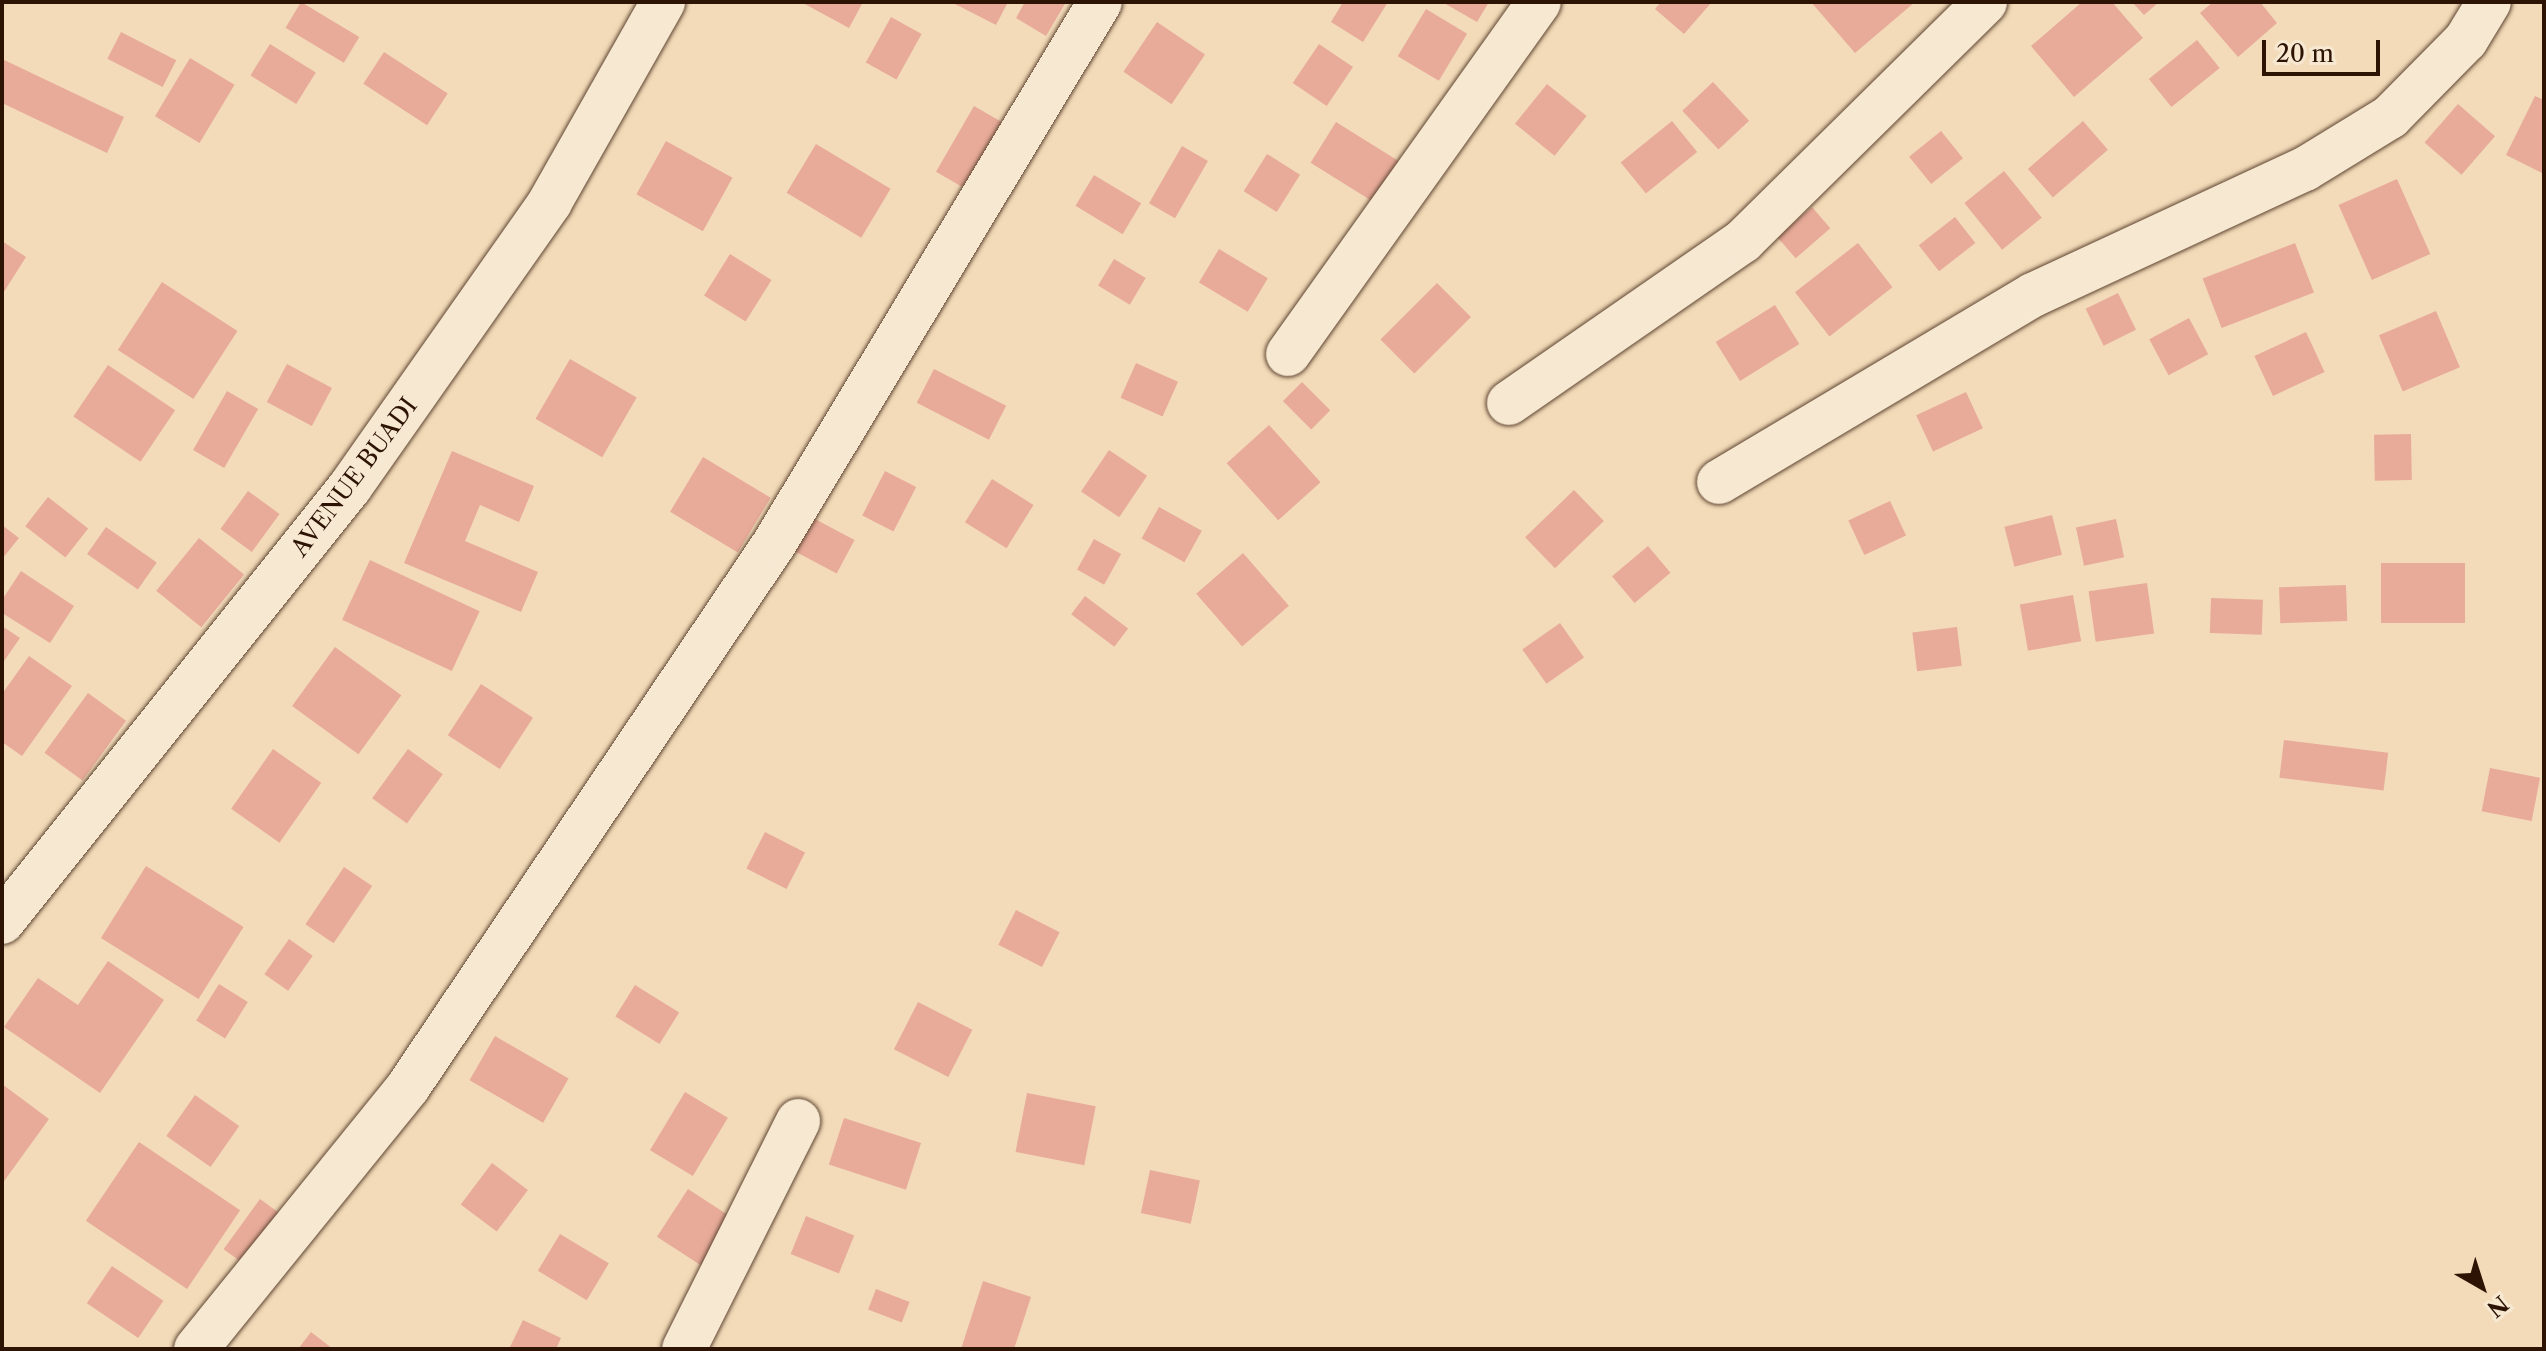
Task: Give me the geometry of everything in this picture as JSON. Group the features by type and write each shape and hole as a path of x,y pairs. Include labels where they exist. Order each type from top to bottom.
{"street":[{"name":"AVENUE BUADI","path":"2,922 350,487 550,202 663,2"},
{"path":"196,1349 408,1087 757,570 1100,2"},
{"path":"1288,354 1539,2"},
{"path":"1509,403 1743,241 1985,2"},
{"path":"1719,482 2033,295 2305,169 2390,117 2466,40 2489,2"},
{"path":"684,1349 798,1121"}],"building":[{"path":"301,2 359,37 344,63 286,28"},
{"path":"801,2 863,2 849,28"},
{"path":"951,2 1008,2 996,25"},
{"path":"1025,2 1066,2 1046,36 1016,18"},
{"path":"1343,2 1388,2 1363,42 1331,22"},
{"path":"1442,2 1489,2 1477,22"},
{"path":"1661,2 1711,3 1684,34 1655,9"},
{"path":"1811,2 1915,2 1855,53"},
{"path":"2082,2 2112,2 2143,38 2074,97 2031,46"},
{"path":"2132,2 2159,2 2144,15"},
{"path":"2213,2 2260,2 2277,23 2238,57 2200,13"},
{"path":"1426,9 1467,34 1439,81 1398,56"},
{"path":"891,17 922,34 896,79 866,62"},
{"path":"1157,22 1205,54 1172,104 1123,72"},
{"path":"121,32 176,60 163,87 107,59"},
{"path":"2197,40 2220,68 2171,107 2149,79"},
{"path":"270,44 316,73 296,104 250,75"},
{"path":"1319,44 1353,67 1327,106 1293,83"},
{"path":"384,52 448,93 427,125 363,84"},
{"path":"190,58 235,85 200,143 155,116"},
{"path":"2,59 124,117 107,153 2,103"},
{"path":"1713,82 1749,121 1718,149 1682,111"},
{"path":"1547,84 1587,116 1555,156 1515,124"},
{"path":"2535,96 2544,100 2544,174 2506,155"},
{"path":"2458,104 2495,136 2462,175 2425,142"},
{"path":"974,106 1002,122 964,188 936,172"},
{"path":"1672,121 1697,152 1646,194 1621,163"},
{"path":"2083,121 2108,150 2053,198 2028,169"},
{"path":"1336,122 1402,163 1377,204 1311,163"},
{"path":"1941,131 1963,158 1931,184 1909,157"},
{"path":"666,141 732,178 703,231 636,194"},
{"path":"816,144 891,189 861,238 787,193"},
{"path":"1182,146 1208,161 1175,218 1149,203"},
{"path":"1267,154 1300,175 1277,212 1244,191"},
{"path":"2004,171 2042,218 2002,250 1964,203"},
{"path":"1094,175 1141,203 1123,234 1075,206"},
{"path":"2397,179 2430,254 2372,280 2339,205"},
{"path":"1812,207 1830,228 1796,258 1777,237"},
{"path":"1955,217 1975,243 1939,271 1919,245"},
{"path":"2,241 26,257 2,295"},
{"path":"1858,243 1892,287 1829,336 1795,292"},
{"path":"2295,243 2314,292 2222,328 2203,278"},
{"path":"1219,249 1268,278 1248,312 1199,282"},
{"path":"730,254 772,280 746,322 704,296"},
{"path":"1114,259 1146,278 1130,305 1098,286"},
{"path":"162,282 237,331 193,399 118,350"},
{"path":"1437,283 1471,317 1414,374 1380,340"},
{"path":"2118,293 2136,330 2104,346 2086,309"},
{"path":"1775,305 1799,344 1740,381 1716,342"},
{"path":"2436,311 2460,367 2403,391 2379,335"},
{"path":"2189,318 2208,354 2169,375 2149,339"},
{"path":"2306,332 2325,372 2273,396 2254,356"},
{"path":"570,359 637,397 602,457 536,419"},
{"path":"1136,363 1178,382 1163,416 1121,398"},
{"path":"287,364 332,388 312,426 267,402"},
{"path":"108,365 175,410 140,462 73,416"},
{"path":"934,369 1006,406 989,440 917,403"},
{"path":"1302,382 1330,410 1311,429 1283,401"},
{"path":"227,391 258,409 224,468 193,450"},
{"path":"1966,392 1983,428 1933,451 1916,415"},
{"path":"1269,425 1321,482 1278,520 1227,463"},
{"path":"2411,434 2412,480 2375,481 2374,435"},
{"path":"1109,450 1147,476 1119,517 1081,491"},
{"path":"452,451 534,486 519,522 480,505 465,541 538,572 521,612 404,563"},
{"path":"703,457 771,498 738,553 670,512"},
{"path":"885,471 916,487 893,531 862,516"},
{"path":"992,479 1034,505 1007,548 965,522"},
{"path":"1574,490 1604,521 1555,568 1525,537"},
{"path":"248,491 280,514 252,552 220,529"},
{"path":"48,497 88,528 65,558 25,526"},
{"path":"1890,501 1906,535 1864,555 1848,520"},
{"path":"1159,507 1202,531 1184,562 1142,538"},
{"path":"2052,515 2062,555 2014,567 2004,527"},
{"path":"813,518 854,540 837,574 795,552"},
{"path":"2116,519 2124,557 2084,566 2076,528"},
{"path":"2,525 19,538 2,559"},
{"path":"106,527 157,563 138,590 87,554"},
{"path":"199,538 244,575 201,627 156,591"},
{"path":"1094,539 1121,554 1104,585 1077,570"},
{"path":"1648,546 1670,573 1634,603 1612,576"},
{"path":"1243,553 1289,606 1242,647 1196,594"},
{"path":"370,560 480,611 452,671 342,620"},
{"path":"2381,563 2465,563 2465,623 2381,623"},
{"path":"21,571 74,606 50,643 2,613 2,600"},
{"path":"2147,583 2154,634 2096,642 2089,591"},
{"path":"2346,585 2347,621 2280,623 2279,587"},
{"path":"2073,595 2081,641 2028,651 2020,604"},
{"path":"1085,596 1128,628 1114,647 1071,614"},
{"path":"2211,598 2263,600 2262,635 2210,633"},
{"path":"1560,623 1584,657 1546,684 1522,649"},
{"path":"2,626 20,638 2,664"},
{"path":"1957,627 1962,666 1917,671 1912,632"},
{"path":"335,647 401,695 358,754 292,706"},
{"path":"29,656 72,686 22,756 2,742 2,694"},
{"path":"481,684 533,718 500,769 448,735"},
{"path":"88,693 126,721 83,780 45,753"},
{"path":"2284,740 2388,753 2384,791 2279,778"},
{"path":"273,749 321,783 279,843 231,809"},
{"path":"408,749 443,774 407,824 372,798"},
{"path":"2490,768 2540,778 2532,821 2482,811"},
{"path":"765,832 805,852 786,889 746,869"},
{"path":"146,866 244,927 198,999 101,938"},
{"path":"344,867 372,886 334,943 305,924"},
{"path":"1016,910 1060,932 1042,967 998,945"},
{"path":"289,939 313,956 288,991 264,974"},
{"path":"108,961 164,1000 100,1093 4,1027 38,978 78,1005"},
{"path":"219,984 248,1002 225,1038 196,1020"},
{"path":"635,985 679,1013 659,1044 615,1016"},
{"path":"918,1002 972,1030 948,1077 894,1049"},
{"path":"495,1036 569,1078 543,1123 470,1080"},
{"path":"2,1084 49,1119 2,1184"},
{"path":"685,1092 728,1118 693,1176 650,1150"},
{"path":"1027,1093 1096,1106 1084,1165 1016,1152"},
{"path":"195,1095 239,1126 211,1167 166,1136"},
{"path":"844,1118 921,1143 906,1190 829,1165"},
{"path":"139,1142 240,1210 187,1289 86,1221"},
{"path":"492,1163 528,1190 497,1232 461,1205"},
{"path":"1150,1170 1200,1181 1191,1224 1141,1213"},
{"path":"688,1189 734,1219 703,1267 657,1237"},
{"path":"260,1199 289,1220 253,1270 224,1249"},
{"path":"806,1216 854,1235 839,1273 791,1254"},
{"path":"560,1234 609,1263 587,1300 538,1271"},
{"path":"112,1266 163,1301 138,1338 87,1303"},
{"path":"983,1281 1031,1297 1014,1349 961,1349"},
{"path":"876,1289 910,1302 902,1322 868,1310"},
{"path":"523,1320 561,1338 556,1349 509,1349"},
{"path":"311,1332 333,1349 298,1349"}]}
